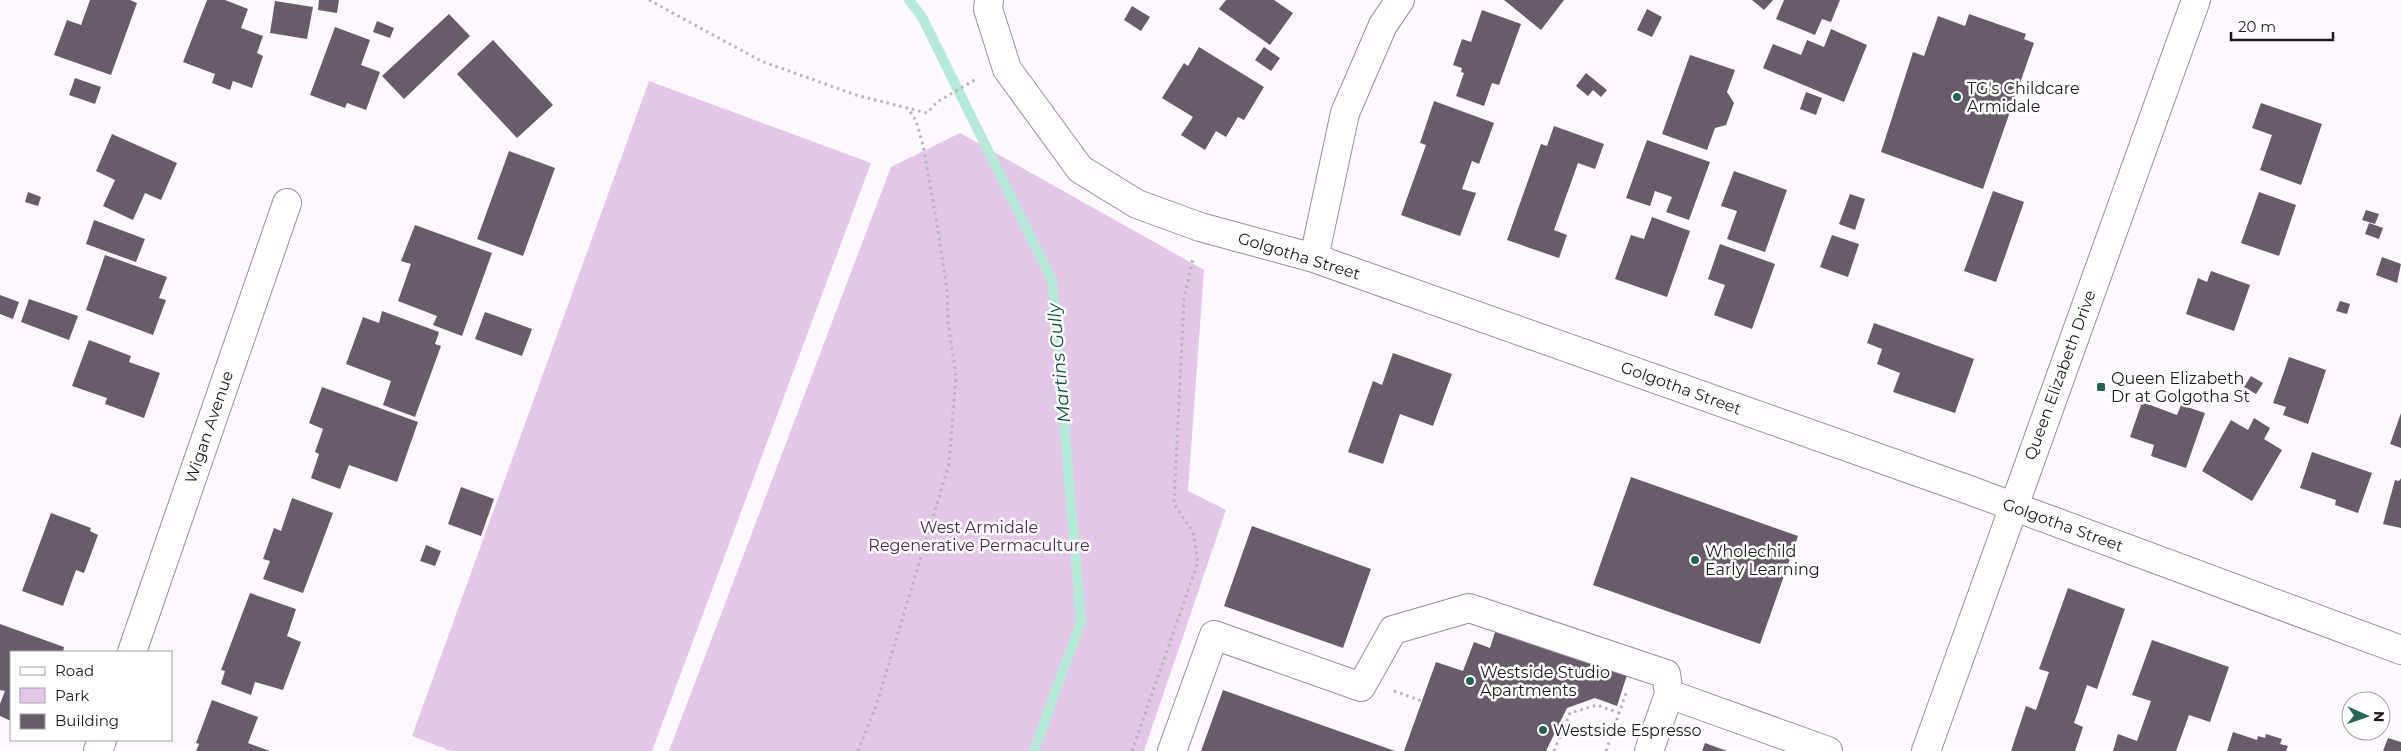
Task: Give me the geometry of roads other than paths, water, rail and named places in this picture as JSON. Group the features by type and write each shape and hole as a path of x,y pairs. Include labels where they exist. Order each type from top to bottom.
{"street":[{"name":"Golgotha Street","path":"989,0 988,9 1007,69 1080,169 1137,204 1200,227 1314,258 2013,506 2401,650"},
{"path":"1314,258 1345,112 1384,25 1400,0"},
{"name":"Queen Elizabeth Drive","path":"1926,751 2196,0"},
{"name":"Wigan Avenue","path":"132,651 287,203"},
{"path":"1172,751 1214,635 1361,687 1393,630 1469,608 1666,674 1669,694 1649,751"},
{"path":"1669,694 1817,749"}],"waterway":[{"name":"Martins Gully","path":"909,0 922,17 1052,280 1081,621 1034,751"}],"place":[{"name":"TG's Childcare Armidale","path":"1957,97"},
{"name":"Queen Elizabeth Dr at Golgotha St","path":"2101,387"},
{"name":"Wholechild Early Learning","path":"1695,560"},
{"name":"Westside Studio Apartments","path":"1470,681"},
{"name":"Westside Espresso","path":"1543,730"}],"park label":[{"name":"West Armidale Regenerative Permaculture","path":"979,536"}]}
